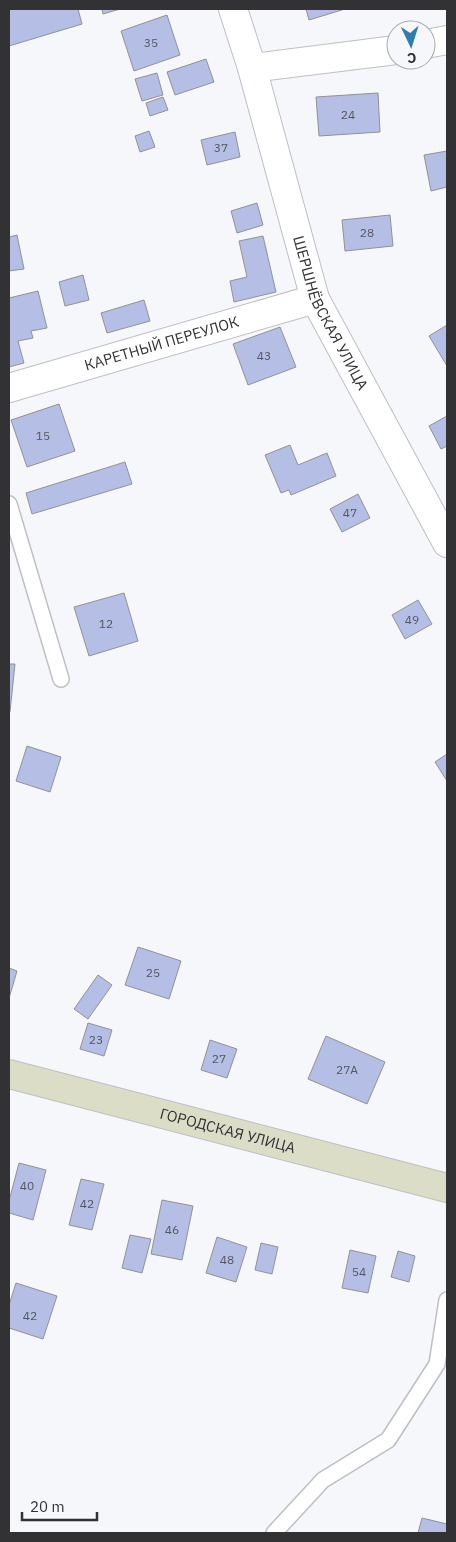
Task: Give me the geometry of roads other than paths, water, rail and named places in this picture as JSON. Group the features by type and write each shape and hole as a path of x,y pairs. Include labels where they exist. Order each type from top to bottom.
{"street":[{"name":"ШЕРШНЁВСКАЯ УЛИЦА","path":"234,9 315,299 447,543"},
{"path":"252,68 386,51"},
{"name":"КАРЕТНЫЙ ПЕРЕУЛОК","path":"9,388 315,299"},
{"name":"ГОРОДСКАЯ УЛИЦА","path":"9,1074 447,1188"}],"lane":[{"path":"9,504 61,679"},
{"path":"274,1533 323,1480 388,1440 437,1364 447,1300"}]}
